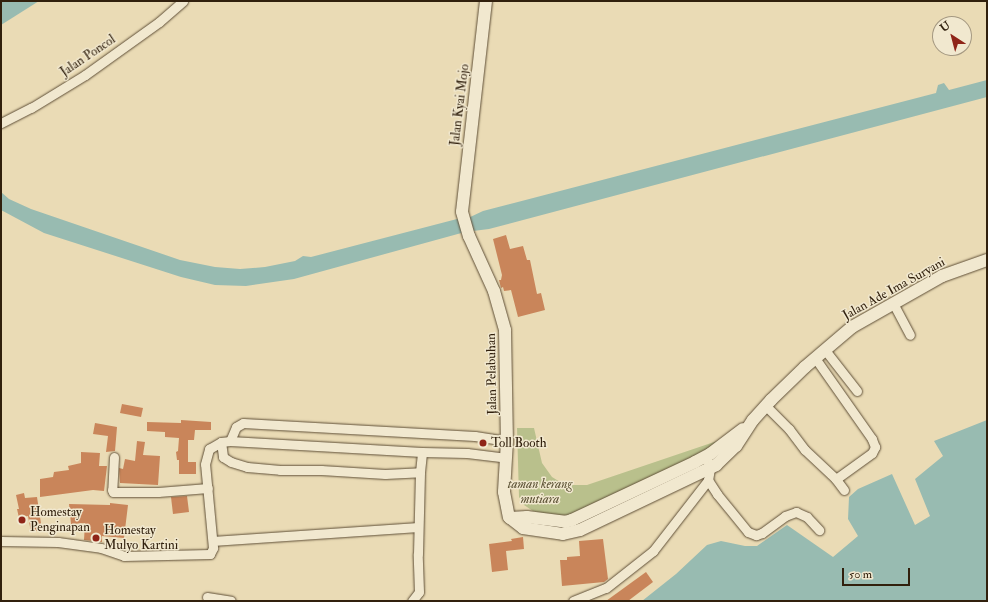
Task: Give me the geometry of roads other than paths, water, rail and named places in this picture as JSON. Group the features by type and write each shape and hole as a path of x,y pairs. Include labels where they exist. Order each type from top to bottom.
{"main road":[{"name":"Jalan Kyai Mojo","path":"462,212 486,1"},
{"name":"Jalan Pelabuhan","path":"462,212 468,236 494,291 506,330 506,441 504,492 507,513 510,518"},
{"name":"Jalan Ade Ima Suryani","path":"753,420 815,358 852,327 942,276 987,260"},
{"path":"510,518 527,517 565,522 572,520 706,456 753,420"},
{"path":"510,518 524,528 570,533 580,530 710,468 726,458 753,420"},
{"path":"570,533 572,520"}],"street":[{"name":"Jalan Poncol","path":"1,123 31,108 108,59 159,22 183,1"},
{"path":"893,303 910,335"},
{"path":"825,350 857,391"},
{"path":"815,358 875,443 872,453 837,479 835,478"},
{"path":"766,406 789,429 800,445 835,478 844,490"},
{"path":"230,441 236,427 243,423 475,436 506,441"},
{"path":"1,541 58,542 101,548 124,556 207,554 212,552 213,541 205,464 209,449 221,442 230,441 467,454 505,458"},
{"path":"221,442 223,457 230,462 246,467 280,470 320,470 386,474 420,472"},
{"path":"412,601 419,592 418,528 422,452"},
{"path":"573,601 606,588 652,551 708,480 710,468 706,456"},
{"path":"114,457 113,492 158,492 208,488"},
{"path":"708,480 717,494 748,532 752,534 762,533 785,516 796,512 807,516 819,530"},
{"path":"213,541 418,528"},
{"path":"207,597 231,601"}],"water":[{"path":"1,1 39,1 1,25"},
{"path":"987,80 987,97 489,229 465,232 294,279 246,286 215,285 181,277 44,233 1,210 1,192 9,199 31,209 180,260 215,267 240,269 265,267 295,261 303,256 311,257 457,219 466,219 483,211 936,93 938,85 944,83 949,90"},
{"path":"987,420 987,601 642,601 676,574 707,545 721,541 745,546 757,546 787,525 833,557 858,536 848,519 849,497 858,489 892,474 915,525 930,516 915,479 943,456 934,441"}],"place":[{"name":"Toll Booth","path":"483,443"},
{"name":"Homestay Penginapan","path":"22,520"},
{"name":"Homestay Mulyo Kartini","path":"96,538"}],"park label":[{"name":"taman kerang mutiara","path":"540,492"}]}
